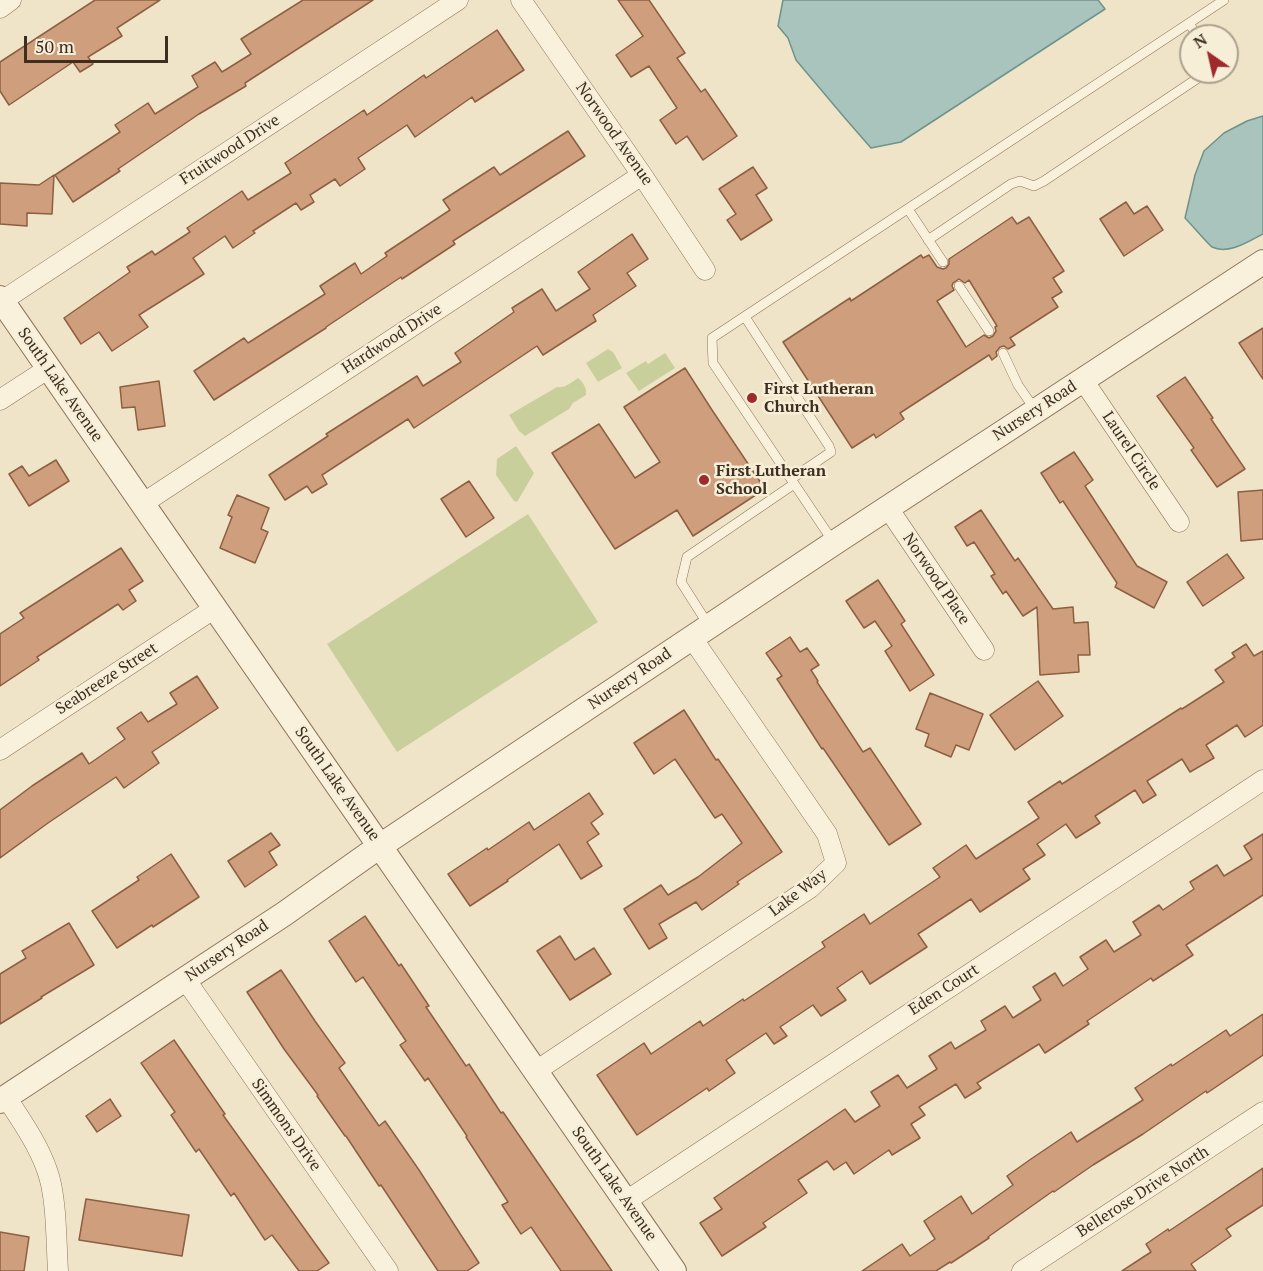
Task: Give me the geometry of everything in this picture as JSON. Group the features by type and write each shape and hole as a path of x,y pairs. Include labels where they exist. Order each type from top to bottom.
{"street":[{"path":"0,8 11,0"},
{"name":"Fruitwood Drive","path":"1,299 458,0"},
{"name":"Norwood Avenue","path":"521,0 705,270"},
{"name":"Hardwood Drive","path":"142,504 642,175"},
{"name":"Nursery Road","path":"3,1099 284,914 380,846 700,632 1263,262"},
{"name":"South Lake Avenue","path":"1,299 674,1271"},
{"path":"0,400 49,368"},
{"name":"Laurel Circle","path":"1083,380 1179,522"},
{"name":"Norwood Place","path":"888,508 984,650"},
{"name":"Seabreeze Street","path":"0,750 215,608"},
{"name":"Lake Way","path":"536,1071 810,888 837,863 827,834 700,632"},
{"name":"Eden Court","path":"626,1201 1263,780"},
{"name":"Simmons Drive","path":"185,979 387,1271"},
{"path":"3,1099 36,1146 47,1170 52,1195 58,1271"},
{"name":"Bellerose Drive North","path":"1022,1271 1263,1112"}],"lane":[{"path":"834,543 713,363 712,338 1224,0"},
{"path":"928,240 1011,184 1020,181 1034,186 1044,181 1190,84"},
{"path":"908,209 943,262"},
{"path":"959,286 989,331"},
{"path":"700,632 681,582 687,557 831,452 830,446 745,316"},
{"path":"1003,353 1018,385 1036,411"}],"green space":[{"path":"608,349 613,352 622,368 598,382 586,363"},
{"path":"665,353 675,368 639,391 626,373 646,361 648,364"},
{"path":"578,378 584,385 586,395 573,403 569,409 525,436 519,431 509,415 557,387 565,386"},
{"path":"516,446 534,473 517,502 496,475 497,459"},
{"path":"528,514 598,622 397,752 327,644"}],"water":[{"path":"783,0 1098,0 1105,9 901,142 871,148 796,60 788,38 778,26"},
{"path":"1263,116 1263,234 1232,248 1212,247 1185,218 1195,175 1204,151 1224,133 1247,121"}],"building":[{"path":"95,0 160,0 117,28 122,36 88,57 93,64 80,72 73,62 9,105 0,91 0,62"},
{"path":"303,0 373,0 245,83 246,86 199,114 73,202 55,175 120,132 115,125 148,103 155,114 198,87 192,76 215,62 222,72 251,54 241,39"},
{"path":"618,0 649,0 685,53 677,58 701,92 705,89 737,136 703,160 687,136 676,144 660,120 677,108 649,66 631,77 616,55 643,36"},
{"path":"497,30 524,70 475,102 472,97 415,137 407,125 358,158 365,169 340,186 335,179 310,195 314,202 301,210 296,203 253,231 255,233 233,248 225,236 193,258 204,274 139,315 148,327 112,351 99,332 81,344 64,318 130,272 127,267 152,251 155,255 190,232 187,228 242,191 248,200 291,173 285,163 364,110 367,115 424,75 426,78"},
{"path":"568,131 585,156 453,241 455,244 402,279 401,277 214,400 194,371 244,338 248,343 325,294 320,286 355,263 361,274 387,256 385,253 450,210 443,200 494,167 500,175"},
{"path":"753,167 767,188 756,195 772,220 741,240 727,220 736,214 719,189"},
{"path":"54,175 52,214 27,213 27,226 0,224 0,183 39,185"},
{"path":"1126,202 1134,214 1147,206 1163,230 1124,256 1100,219"},
{"path":"1012,217 1017,224 1029,217 1064,271 1053,278 1062,292 1052,298 1058,307 1010,338 1015,345 1008,349 1004,346 1000,347 996,352 997,356 992,360 989,355 900,413 904,419 876,438 874,434 852,448 783,342 921,255 923,258 929,255 937,267 943,269 949,264 949,259","holes":["959,279 965,283 969,280 997,326 993,336 989,338 984,335 966,347 937,301 954,290 953,283"]},
{"path":"632,234 648,259 627,273 636,286 593,315 596,321 543,355 537,346 414,428 408,419 322,475 327,484 312,493 307,486 285,500 269,475 328,436 326,434 417,376 423,386 461,362 455,353 514,312 512,308 542,289 556,311 590,289 578,272"},
{"path":"1263,328 1263,379 1239,343"},
{"path":"685,368 765,489 693,536 677,510 615,549 552,453 599,424 635,478 660,462 624,407"},
{"path":"1185,377 1245,469 1217,487 1191,450 1194,448 1157,396"},
{"path":"159,381 165,426 138,430 135,407 122,408 120,387"},
{"path":"1074,452 1093,480 1085,486 1137,566 1167,582 1154,608 1115,587 1117,583 1063,501 1060,503 1041,473"},
{"path":"56,460 69,481 29,506 9,474 22,466 29,476"},
{"path":"469,481 494,518 466,537 441,499"},
{"path":"1263,490 1263,539 1241,541 1238,492"},
{"path":"237,495 269,508 261,529 268,532 255,563 220,548 232,517 228,515"},
{"path":"981,510 1015,561 1018,558 1053,609 1073,607 1074,623 1088,622 1090,655 1078,655 1079,672 1040,675 1037,607 1023,616 1006,591 1003,594 991,576 995,574 974,542 967,546 955,527"},
{"path":"121,548 143,581 129,590 136,601 123,610 118,604 37,657 39,660 0,686 0,634 24,618 20,613"},
{"path":"1227,554 1244,578 1203,606 1187,582"},
{"path":"878,580 905,621 901,624 934,675 910,691 885,651 892,646 875,621 864,628 846,601"},
{"path":"790,637 800,652 807,648 819,665 811,670 817,682 863,752 870,748 921,824 889,845 822,749 777,679 782,676 766,653"},
{"path":"1246,644 1254,656 1263,651 1263,725 1245,737 1237,725 1206,745 1214,758 1190,772 1182,759 1147,781 1156,795 1143,803 1135,790 1095,816 1100,823 1076,838 1066,824 1037,844 1045,855 1023,869 1030,879 980,912 971,899 918,934 927,947 870,984 862,971 837,988 846,1000 821,1016 813,1005 780,1027 787,1036 774,1044 766,1033 726,1060 735,1073 709,1091 707,1088 637,1135 597,1075 644,1043 651,1054 700,1021 703,1026 825,947 822,942 864,914 870,924 940,877 933,868 966,845 976,859 1039,818 1028,802 1060,781 1062,784 1224,682 1215,670 1235,657 1232,653"},
{"path":"197,676 218,708 152,752 159,763 124,788 116,777 0,858 0,810 82,753 89,764 125,739 117,728 141,712 148,722 177,704 170,693"},
{"path":"1038,681 1063,716 1015,750 990,715"},
{"path":"930,693 983,714 969,750 956,745 951,757 925,746 929,734 916,729"},
{"path":"684,710 716,760 718,759 782,852 737,882 739,884 702,910 696,902 659,924 667,938 649,949 624,909 661,885 668,895 698,877 742,843 722,814 715,818 675,759 654,774 634,743"},
{"path":"589,793 603,814 591,823 599,834 587,842 602,866 581,879 559,844 470,906 448,874 529,822 534,830"},
{"path":"271,833 280,845 269,852 277,865 245,887 228,861"},
{"path":"1263,834 1263,895 1186,945 1193,955 1153,981 1151,978 1087,1021 1089,1024 1045,1053 1039,1044 977,1083 981,1088 965,1098 956,1084 919,1107 925,1115 911,1124 920,1138 892,1155 889,1150 854,1174 846,1162 834,1170 827,1161 798,1180 807,1193 763,1223 766,1227 722,1256 700,1223 722,1209 714,1198 845,1109 855,1122 880,1106 871,1092 898,1075 907,1088 937,1069 929,1056 951,1042 955,1049 986,1030 981,1021 1005,1006 1013,1018 1041,1000 1033,987 1055,973 1063,986 1088,969 1080,957 1106,940 1114,952 1141,935 1133,922 1159,905 1163,910 1194,889 1190,882 1217,865 1224,876 1252,859 1244,846"},
{"path":"171,854 199,897 117,948 92,911 139,880 137,877"},
{"path":"365,916 399,966 401,964 429,1006 426,1007 466,1066 469,1064 612,1271 561,1271 531,1227 521,1234 502,1205 508,1202 467,1136 428,1078 425,1081 400,1045 406,1041 363,977 356,982 329,941"},
{"path":"69,923 94,965 0,1024 0,974 26,958 22,951"},
{"path":"560,936 575,960 594,948 611,974 570,1000 537,951"},
{"path":"281,970 345,1063 339,1068 379,1126 385,1121 479,1263 467,1271 438,1271 247,992"},
{"path":"1263,1014 1263,1055 1053,1191 951,1263 936,1271 862,1271 902,1244 910,1256 935,1239 924,1221 961,1196 972,1214 1013,1185 1007,1176 1031,1159 1071,1132 1077,1142 1143,1100 1135,1088 1226,1030 1230,1036"},
{"path":"174,1040 225,1114 223,1115 329,1263 317,1271 299,1271 272,1235 265,1240 234,1193 231,1196 199,1149 196,1152 171,1115 175,1112 141,1063"},
{"path":"110,1099 121,1116 97,1132 86,1116"},
{"path":"1263,1168 1263,1205 1226,1229 1231,1236 1191,1264 1196,1271 1122,1271 1151,1252 1146,1244"},
{"path":"86,1199 189,1215 182,1256 79,1240"},
{"path":"0,1232 29,1237 24,1271 0,1271"}],"place":[{"name":"First Lutheran Church","path":"752,398"},
{"name":"First Lutheran School","path":"704,480"}]}
